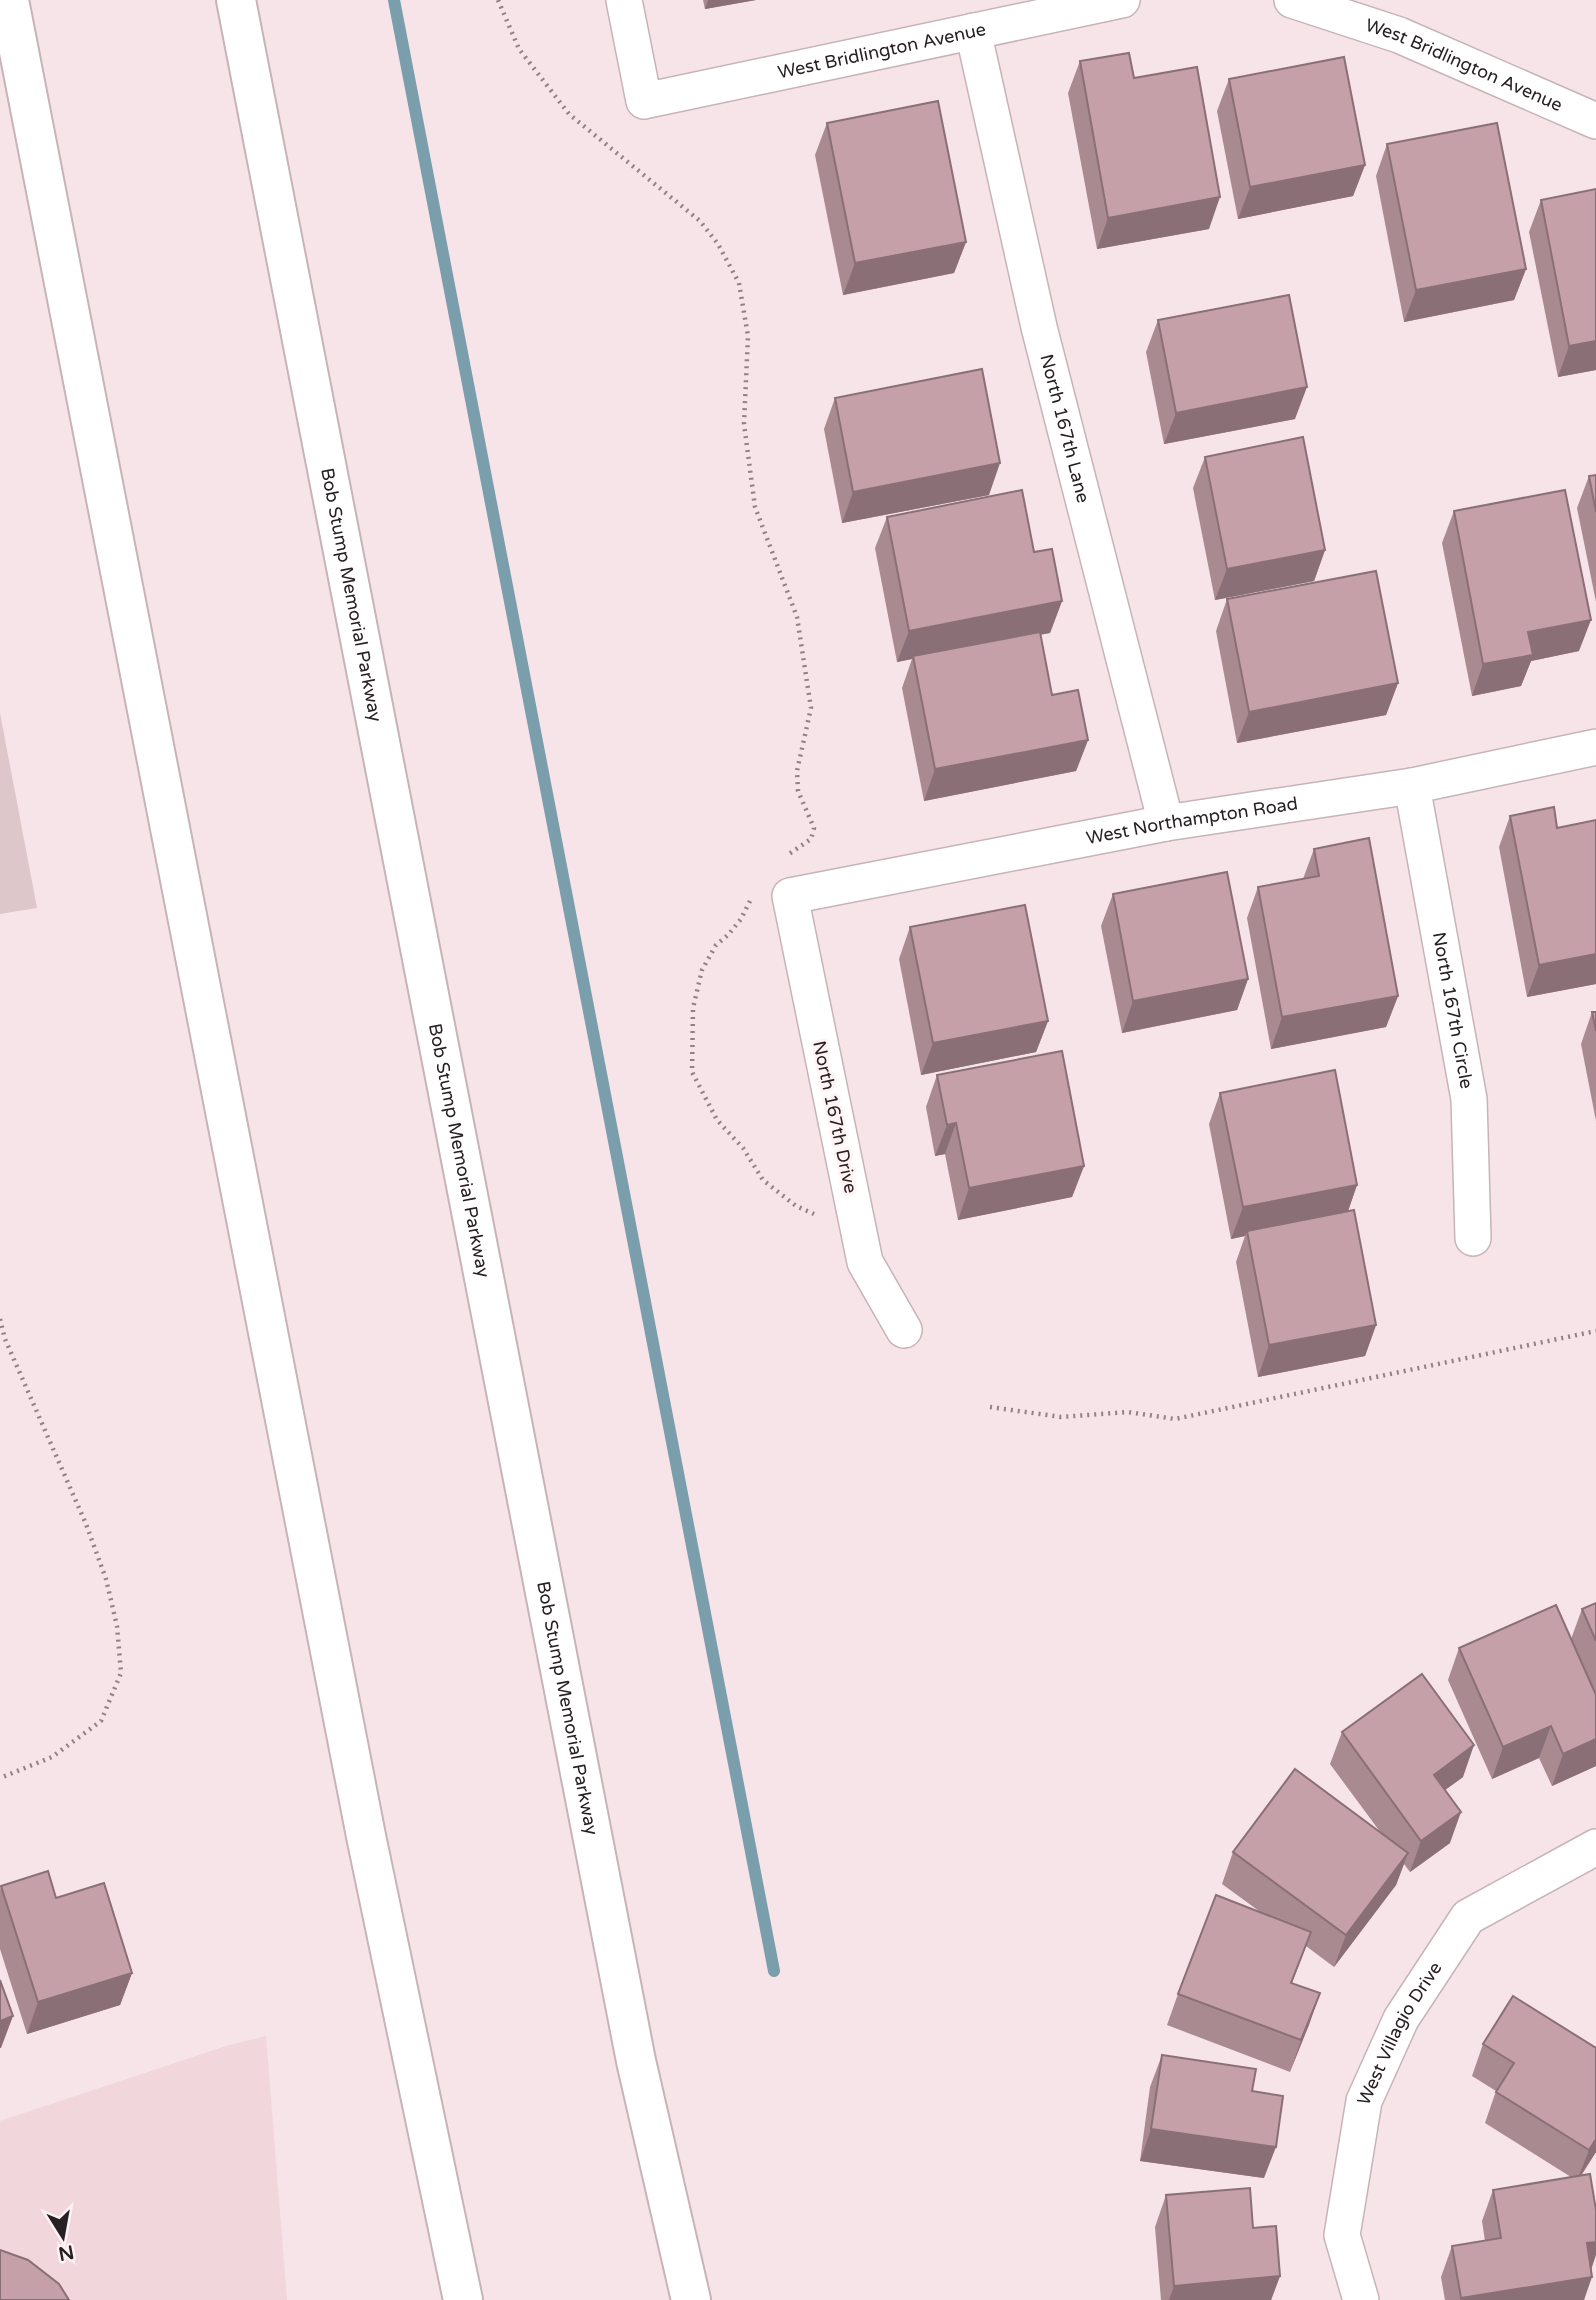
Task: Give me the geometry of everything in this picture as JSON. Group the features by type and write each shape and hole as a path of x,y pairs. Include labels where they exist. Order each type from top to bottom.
{"highway":[{"path":"9,0 360,1809 463,2300"},
{"name":"Bob Stump Memorial Parkway","path":"236,0 636,2061 691,2300"}],"street":[{"name":"West Bridlington Avenue","path":"624,0 644,101 1122,0"},
{"name":"West Bridlington Avenue","path":"1292,0 1399,35 1596,121"},
{"name":"North 167th Lane","path":"973,31 1039,327 1166,823"},
{"name":"West Northampton Road","path":"790,896 1166,823 1412,786 1596,747"},
{"name":"North 167th Circle","path":"1412,786 1469,1099 1474,1238"},
{"name":"North 167th Drive","path":"790,896 865,1262 904,1330"},
{"name":"West Villagio Drive","path":"1361,2300 1342,2235 1364,2101 1401,2019 1468,1917 1596,1847"}],"path":[{"path":"498,0 519,49 569,114 700,221 718,244 739,283 748,336 744,424 755,507 797,617 811,708 797,771 798,791 814,828 811,839 785,856"},
{"path":"754,891 741,919 716,945 702,970 693,1008 692,1072 717,1120 743,1149 763,1180 796,1206 860,1237"},
{"path":"0,1319 5,1339 86,1524 106,1579 117,1626 121,1673 101,1721 52,1758 0,1778"},
{"path":"990,1407 1061,1418 1128,1412 1175,1419 1596,1331"}],"shaded area":[{"path":"0,713 37,908 0,914"},
{"path":"266,2036 287,2300 0,2300 0,2121 226,2046"}],"building":[{"path":"1129,53 1134,78 1197,67 1220,197 1108,218 1080,61"},
{"path":"1344,57 1365,165 1250,187 1229,79"},
{"path":"938,101 966,242 855,263 827,123"},
{"path":"1497,123 1526,269 1416,290 1387,144"},
{"path":"1596,189 1596,341 1569,346 1541,200"},
{"path":"1289,295 1307,387 1176,413 1158,320"},
{"path":"982,369 1000,463 853,492 835,398"},
{"path":"1303,437 1325,550 1227,569 1205,457"},
{"path":"1596,475 1596,512 1589,476"},
{"path":"1022,490 1034,552 1052,549 1062,601 909,631 887,517"},
{"path":"1565,490 1591,620 1528,632 1533,655 1483,664 1454,511"},
{"path":"1376,571 1398,683 1249,712 1227,599"},
{"path":"1040,632 1052,695 1078,690 1088,740 935,769 913,656"},
{"path":"1554,807 1557,828 1596,820 1596,954 1539,965 1510,816"},
{"path":"1369,838 1398,996 1282,1017 1258,887 1319,876 1314,849"},
{"path":"1227,872 1248,979 1133,1001 1113,894"},
{"path":"1025,905 1048,1021 933,1043 910,927"},
{"path":"1592,1012 1596,1012 1596,1031"},
{"path":"1062,1051 1084,1166 969,1188 956,1123 947,1125 937,1075"},
{"path":"1335,1070 1357,1185 1243,1207 1220,1093"},
{"path":"1354,1210 1376,1325 1269,1345 1247,1231"},
{"path":"1596,1603 1596,1641 1582,1609"},
{"path":"1556,1605 1596,1695 1596,1739 1563,1754 1551,1726 1503,1747 1459,1648"},
{"path":"1422,1674 1474,1745 1434,1775 1461,1812 1421,1841 1342,1732"},
{"path":"1295,1769 1408,1853 1346,1935 1233,1852"},
{"path":"48,1871 56,1898 104,1883 132,1973 38,2002 1,1886"},
{"path":"1216,1895 1311,1932 1291,1983 1320,1993 1301,2040 1178,1994"},
{"path":"0,1980 13,2016 0,2021"},
{"path":"1513,1996 1596,2048 1596,2139 1589,2150 1496,2092 1514,2063 1483,2044"},
{"path":"1162,2055 1256,2069 1252,2091 1283,2096 1276,2147 1151,2129"},
{"path":"1590,2174 1596,2210 1596,2242 1587,2243 1592,2277 1461,2298 1452,2246 1501,2238 1493,2190"},
{"path":"1250,2188 1253,2228 1276,2226 1280,2276 1174,2286 1166,2195"},
{"path":"0,2250 28,2260 59,2284 69,2300 0,2300"}],"waterway":[{"path":"394,0 774,1971"}]}
